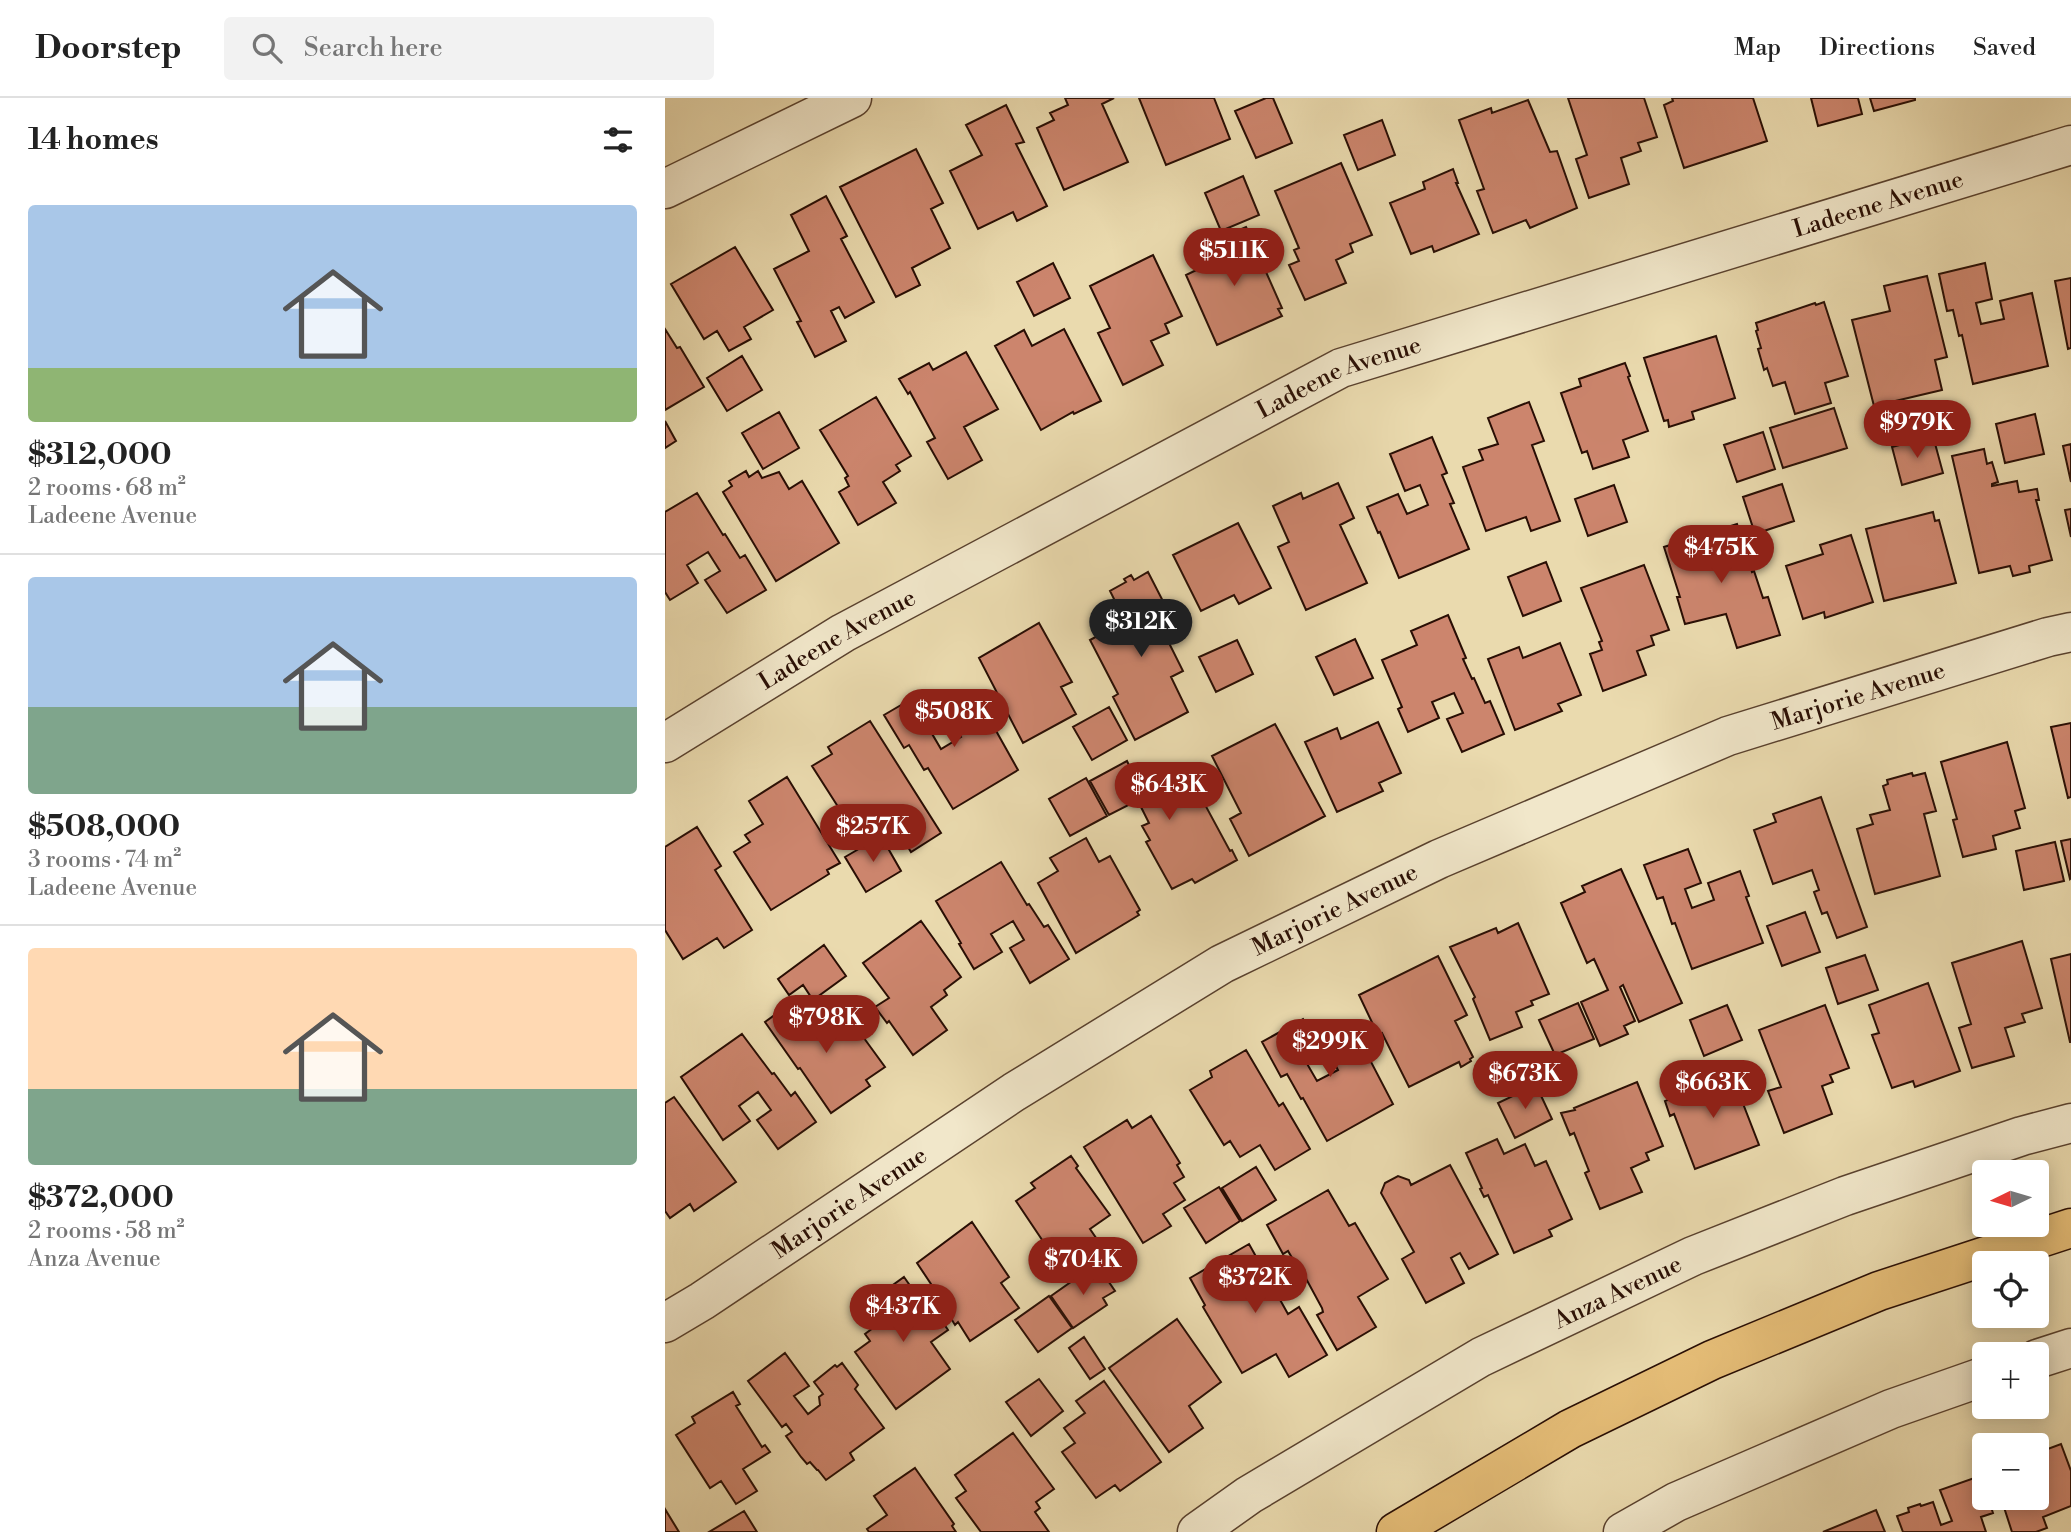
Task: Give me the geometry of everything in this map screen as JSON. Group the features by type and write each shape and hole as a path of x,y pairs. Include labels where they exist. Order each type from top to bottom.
{"main road":[{"path":"1396,1532 1570,1429 1712,1360 1879,1291 2071,1228"}],"street":[{"path":"665,190 852,98"},
{"name":"Ladeene Avenue","path":"665,743 843,633 1341,368 2071,145"},
{"name":"Marjorie Avenue","path":"665,1323 1014,1092 1222,964 1439,859 1728,736 2071,632"},
{"name":"Anza Avenue","path":"1196,1532 1249,1495 1481,1357 1681,1262 1845,1196 2022,1136 2071,1123"},
{"path":"2049,1355 2071,1349"},
{"path":"1623,1532 1676,1502 1853,1425 1972,1381"}],"building":[{"path":"1065,98 1114,98 1102,104 1128,162 1064,190 1037,128 1054,120 1050,113 1068,105"},
{"path":"1139,98 1214,98 1230,139 1166,165"},
{"path":"1266,98 1273,98 1292,143 1256,158 1235,111"},
{"path":"1568,98 1644,98 1657,137 1638,143 1641,151 1621,158 1629,184 1589,198 1576,159 1587,155"},
{"path":"1672,98 1753,98 1767,141 1684,168 1664,105 1673,101"},
{"path":"1811,98 1858,98 1862,114 1818,126"},
{"path":"1870,98 1915,98 1915,100 1874,111"},
{"path":"1528,100 1550,152 1557,151 1577,208 1530,228 1526,220 1493,233 1477,191 1484,189 1459,120 1491,108 1492,113"},
{"path":"1006,105 1024,142 1016,144 1047,206 1017,221 1013,212 978,229 950,171 982,155 966,125"},
{"path":"1382,120 1395,155 1358,170 1344,135"},
{"path":"916,149 943,203 931,209 950,248 912,268 920,285 896,297 840,187"},
{"path":"1341,163 1372,235 1350,244 1353,252 1336,260 1346,283 1305,300 1289,265 1299,261 1294,250 1299,248 1275,191"},
{"path":"1453,169 1456,183 1479,234 1434,252 1432,246 1411,254 1390,203 1425,189 1423,182"},
{"path":"1243,176 1259,215 1221,231 1205,193"},
{"path":"826,196 847,236 841,239 874,302 845,318 839,307 831,311 846,341 815,357 797,322 801,321 774,269 809,251 791,215"},
{"path":"1246,227 1282,308 1278,309 1282,316 1217,345 1186,275 1209,264 1201,246"},
{"path":"735,247 773,310 744,327 751,339 729,351 717,331 704,339 671,284"},
{"path":"1153,255 1182,316 1165,324 1169,333 1151,341 1163,365 1123,385 1098,333 1110,328 1090,286"},
{"path":"1053,263 1070,298 1034,316 1017,282"},
{"path":"1985,263 1992,299 1976,303 1981,324 2004,319 2000,301 2032,293 2048,366 1973,384 1962,335 1959,336 1953,310 1947,311 1939,274"},
{"path":"1927,276 1947,357 1935,360 1942,390 1874,406 1852,320 1890,311 1884,286"},
{"path":"2071,278 2071,348 2068,349 2055,281"},
{"path":"1824,302 1848,376 1825,383 1831,403 1795,414 1785,382 1773,386 1767,368 1764,370 1758,349 1761,348 1756,323"},
{"path":"665,329 677,348 680,347 704,387 665,410"},
{"path":"1064,329 1101,401 1074,414 1073,412 1041,430 995,346 1024,330 1032,346"},
{"path":"1716,336 1735,398 1692,412 1694,419 1669,427 1668,420 1664,421 1644,358"},
{"path":"966,352 998,409 964,427 982,460 948,479 927,442 935,438 910,392 908,394 899,379 929,363 933,370"},
{"path":"742,356 762,390 727,411 707,378"},
{"path":"1625,363 1648,431 1623,440 1629,457 1593,469 1587,451 1582,453 1561,393 1581,386 1579,379"},
{"path":"876,397 911,456 896,465 900,471 883,482 896,503 858,525 839,492 849,486 845,478 848,476 820,430"},
{"path":"1529,402 1544,441 1532,445 1560,521 1531,531 1526,517 1486,531 1463,467 1483,460 1479,450 1498,444 1488,418"},
{"path":"1834,408 1847,448 1783,468 1770,428"},
{"path":"779,412 799,448 763,469 742,433"},
{"path":"2035,414 2044,454 2005,463 1996,424"},
{"path":"665,421 676,441 665,448"},
{"path":"1763,432 1775,469 1737,482 1724,445"},
{"path":"1933,436 1943,473 1902,485 1892,447"},
{"path":"1432,437 1447,473 1442,475 1454,503 1450,504 1469,549 1399,578 1367,507 1398,494 1407,514 1428,505 1420,485 1405,491 1390,454"},
{"path":"2071,444 2071,482 2063,446"},
{"path":"1984,449 1987,464 1992,462 1998,482 1992,486 2017,481 2019,492 2037,489 2039,500 2036,500 2052,560 2029,566 2030,572 2013,576 2010,566 1979,573 1952,456"},
{"path":"746,471 749,477 758,471 762,478 779,472 789,489 802,481 839,543 776,581 723,492 732,486 729,481"},
{"path":"1338,483 1354,518 1340,525 1367,583 1306,610 1278,547 1289,542 1273,506 1301,493 1303,499"},
{"path":"1782,484 1794,521 1755,534 1743,497"},
{"path":"1614,485 1627,522 1588,536 1575,499"},
{"path":"697,493 740,558 745,555 766,590 727,613 705,580 720,571 708,552 687,565 698,583 670,600 665,592 665,512"},
{"path":"2071,509 2071,537 2065,510"},
{"path":"1933,512 1935,521 1939,520 1956,583 1884,601 1866,529"},
{"path":"1238,523 1271,588 1239,604 1234,595 1201,611 1173,555"},
{"path":"1737,524 1752,572 1754,571 1763,598 1768,597 1780,635 1737,648 1726,614 1685,624 1677,597 1680,597 1664,547"},
{"path":"1851,535 1873,602 1825,618 1824,612 1803,619 1786,566 1823,554 1820,545"},
{"path":"1546,562 1561,601 1523,616 1508,577"},
{"path":"1644,565 1669,630 1651,636 1654,645 1637,651 1646,675 1603,691 1590,654 1602,650 1599,642 1602,641 1581,588"},
{"path":"1148,572 1166,607 1154,613 1183,671 1171,677 1188,712 1135,740 1113,697 1118,694 1090,640 1107,631 1103,625 1122,615 1110,591 1126,582 1124,579 1131,575 1134,580"},
{"path":"1448,615 1472,679 1474,678 1485,703 1490,701 1504,734 1462,752 1447,719 1463,713 1454,693 1432,702 1439,718 1408,732 1398,709 1402,707 1382,660 1417,645 1411,631"},
{"path":"1039,623 1072,682 1061,687 1076,714 1023,743 979,658"},
{"path":"1355,639 1373,678 1334,695 1316,657"},
{"path":"1237,640 1253,674 1216,692 1199,657"},
{"path":"1560,643 1581,695 1558,704 1562,711 1515,730 1488,659 1519,647 1523,658"},
{"path":"925,691 945,724 931,732 941,749 961,737 952,722 981,704 1018,770 953,809 928,768 924,770 909,745 904,748 884,715"},
{"path":"1109,707 1127,740 1092,760 1073,727"},
{"path":"870,721 941,833 911,852 892,821 873,833 863,816 851,823 812,766 832,754 828,747"},
{"path":"1378,722 1401,773 1379,783 1383,791 1337,812 1305,742 1337,728 1341,739"},
{"path":"2071,723 2071,797 2068,798 2051,727"},
{"path":"1275,724 1325,816 1249,856 1230,819 1241,813 1212,756"},
{"path":"2007,742 2025,808 2015,811 2020,828 1993,836 1996,849 1963,857 1953,820 1957,819 1941,762"},
{"path":"1127,761 1135,778 1155,767 1166,788 1189,775 1237,860 1195,883 1192,879 1172,889 1146,842 1150,840 1142,826 1149,823 1140,799 1109,815 1090,781"},
{"path":"1912,773 1913,776 1925,773 1936,811 1924,814 1940,876 1875,894 1857,829 1873,824 1870,815 1890,810 1883,786 1888,784 1887,780"},
{"path":"787,777 840,863 827,870 829,874 771,910 734,852 750,842 745,835 763,824 749,801"},
{"path":"1086,778 1107,816 1070,836 1049,799"},
{"path":"1821,797 1867,927 1837,938 1827,912 1822,914 1814,892 1819,890 1812,870 1773,884 1754,830 1776,822 1773,814"},
{"path":"697,827 721,866 715,870 752,930 724,948 717,938 683,959 665,930 665,847"},
{"path":"881,836 901,871 866,892 845,857"},
{"path":"1086,838 1099,862 1110,856 1140,910 1137,912 1139,915 1076,953 1038,883 1058,871 1050,858"},
{"path":"2071,839 2071,878 2070,879 2061,841"},
{"path":"2055,842 2064,881 2024,890 2016,851"},
{"path":"1688,849 1701,883 1685,889 1692,908 1714,900 1708,883 1740,871 1749,896 1746,897 1763,943 1692,969 1663,897 1657,899 1644,865"},
{"path":"1001,862 1027,905 1029,904 1044,927 1048,925 1069,959 1030,983 1010,948 1024,940 1013,921 991,934 1002,952 974,969 936,901"},
{"path":"1621,869 1682,1003 1639,1022 1623,985 1620,987 1635,1021 1624,1026 1628,1034 1600,1046 1581,1002 1608,990 1594,959 1587,963 1561,903 1585,892 1582,886"},
{"path":"1805,912 1820,952 1782,966 1767,926"},
{"path":"921,921 961,977 944,990 947,995 931,1007 947,1030 913,1055 889,1021 887,1023 875,1007 889,998 863,963"},
{"path":"1518,923 1549,994 1531,1001 1533,1005 1516,1012 1522,1027 1490,1040 1473,999 1475,997 1450,947 1496,928 1498,933"},
{"path":"2022,941 2042,1008 2022,1014 2025,1022 2005,1028 2014,1056 1972,1068 1959,1028 1971,1024 1952,963"},
{"path":"824,945 846,976 813,1000 803,985 789,995 778,979"},
{"path":"2071,954 2071,1042 2070,1042 2051,959"},
{"path":"1865,955 1878,990 1838,1004 1826,968"},
{"path":"1438,956 1467,1015 1455,1021 1473,1057 1461,1067 1459,1062 1409,1087 1382,1033 1378,1035 1359,995"},
{"path":"1928,983 1960,1071 1915,1087 1913,1081 1892,1088 1872,1035 1879,1033 1869,1005"},
{"path":"798,998 828,1040 853,1023 885,1067 866,1080 870,1086 831,1113 765,1022"},
{"path":"1578,1003 1594,1039 1555,1055 1539,1020"},
{"path":"1727,1005 1742,1040 1704,1056 1690,1020"},
{"path":"1825,1005 1849,1068 1830,1075 1833,1082 1822,1086 1832,1114 1784,1133 1768,1091 1781,1087 1759,1030"},
{"path":"1303,1019 1322,1054 1306,1062 1317,1081 1338,1070 1328,1051 1357,1035 1393,1104 1327,1141 1303,1098 1301,1099 1287,1074 1281,1077 1262,1042"},
{"path":"742,1034 791,1096 795,1092 816,1122 778,1149 757,1120 771,1110 758,1092 739,1106 750,1121 723,1140 681,1077"},
{"path":"1246,1050 1279,1106 1283,1103 1310,1149 1275,1170 1260,1145 1240,1157 1230,1141 1224,1145 1190,1090 1212,1077 1210,1071"},
{"path":"1718,1073 1735,1083 1759,1145 1695,1169 1674,1114 1670,1116 1665,1101 1688,1092 1685,1086"},
{"path":"1637,1082 1663,1146 1646,1153 1649,1160 1631,1168 1642,1192 1600,1209 1585,1173 1589,1171 1574,1133 1570,1135 1561,1113 1575,1110 1574,1108"},
{"path":"1536,1085 1552,1119 1515,1138 1498,1103"},
{"path":"674,1097 736,1182 694,1211 690,1204 670,1218 665,1211 665,1103"},
{"path":"1151,1116 1180,1163 1177,1165 1184,1177 1174,1183 1185,1200 1163,1214 1171,1226 1143,1243 1084,1147 1127,1120 1132,1128"},
{"path":"1497,1139 1504,1154 1525,1144 1535,1166 1546,1161 1572,1219 1549,1230 1552,1236 1514,1253 1488,1195 1484,1197 1480,1189 1482,1188 1466,1153"},
{"path":"1071,1156 1078,1166 1076,1168 1110,1215 1090,1229 1105,1251 1067,1277 1016,1201 1035,1188 1031,1183"},
{"path":"1450,1165 1498,1254 1469,1269 1460,1253 1451,1258 1464,1283 1426,1303 1402,1259 1414,1252 1381,1193 1385,1183 1398,1176 1409,1180 1411,1185"},
{"path":"1256,1167 1276,1200 1242,1221 1222,1188"},
{"path":"1219,1187 1240,1221 1206,1243 1184,1208"},
{"path":"1328,1190 1349,1226 1355,1223 1388,1279 1358,1297 1376,1327 1337,1350 1317,1315 1323,1312 1322,1308 1297,1262 1295,1263 1288,1251 1283,1254 1267,1225"},
{"path":"972,1222 1009,1277 1001,1283 1019,1308 970,1341 958,1322 955,1325 947,1312 949,1311 917,1263"},
{"path":"1249,1244 1288,1314 1299,1307 1327,1355 1289,1377 1276,1354 1242,1373 1203,1307 1205,1305 1190,1278"},
{"path":"1100,1269 1115,1291 1103,1298 1107,1305 1073,1328 1051,1296 1085,1272 1088,1278"},
{"path":"904,1277 925,1307 930,1303 948,1330 931,1342 950,1369 896,1409 855,1352 870,1341 865,1334 881,1322 868,1303"},
{"path":"1049,1296 1072,1328 1038,1352 1015,1320"},
{"path":"1177,1319 1221,1382 1189,1406 1203,1428 1169,1452 1109,1368"},
{"path":"1084,1337 1105,1369 1090,1379 1069,1348"},
{"path":"785,1353 809,1386 794,1396 808,1414 820,1405 819,1397 823,1394 814,1382 835,1365 837,1367 842,1363 858,1385 855,1389 884,1428 850,1453 854,1460 826,1480 810,1462 807,1464 801,1457 786,1436 792,1432 786,1424 782,1427 748,1381"},
{"path":"1039,1379 1063,1411 1031,1436 1006,1402"},
{"path":"1104,1381 1161,1462 1120,1491 1115,1485 1096,1498 1062,1452 1075,1443 1064,1428 1085,1413 1076,1401"},
{"path":"733,1392 740,1404 736,1406 762,1447 765,1445 770,1452 743,1469 757,1491 736,1504 721,1481 710,1488 676,1435 695,1423 692,1417"},
{"path":"1013,1433 1054,1489 1036,1502 1040,1508 1035,1512 1049,1532 981,1532 956,1498 966,1491 955,1475"},
{"path":"2061,1444 2071,1471 2071,1506 2043,1517 2047,1528 2036,1532 2012,1532 2005,1510 2049,1510 2049,1448"},
{"path":"915,1468 954,1524 952,1526 956,1532 869,1532 867,1529 887,1515 874,1496"},
{"path":"1972,1479 1972,1510 1992,1510 1993,1513 1981,1517 1986,1532 1903,1532 1897,1516 1920,1504 1921,1506 1933,1502 1941,1525 1952,1521 1940,1490"},
{"path":"665,1509 679,1532 665,1532"},
{"path":"1876,1510 1885,1532 1823,1532"},
{"path":"744,1511 757,1532 709,1532"}]}
